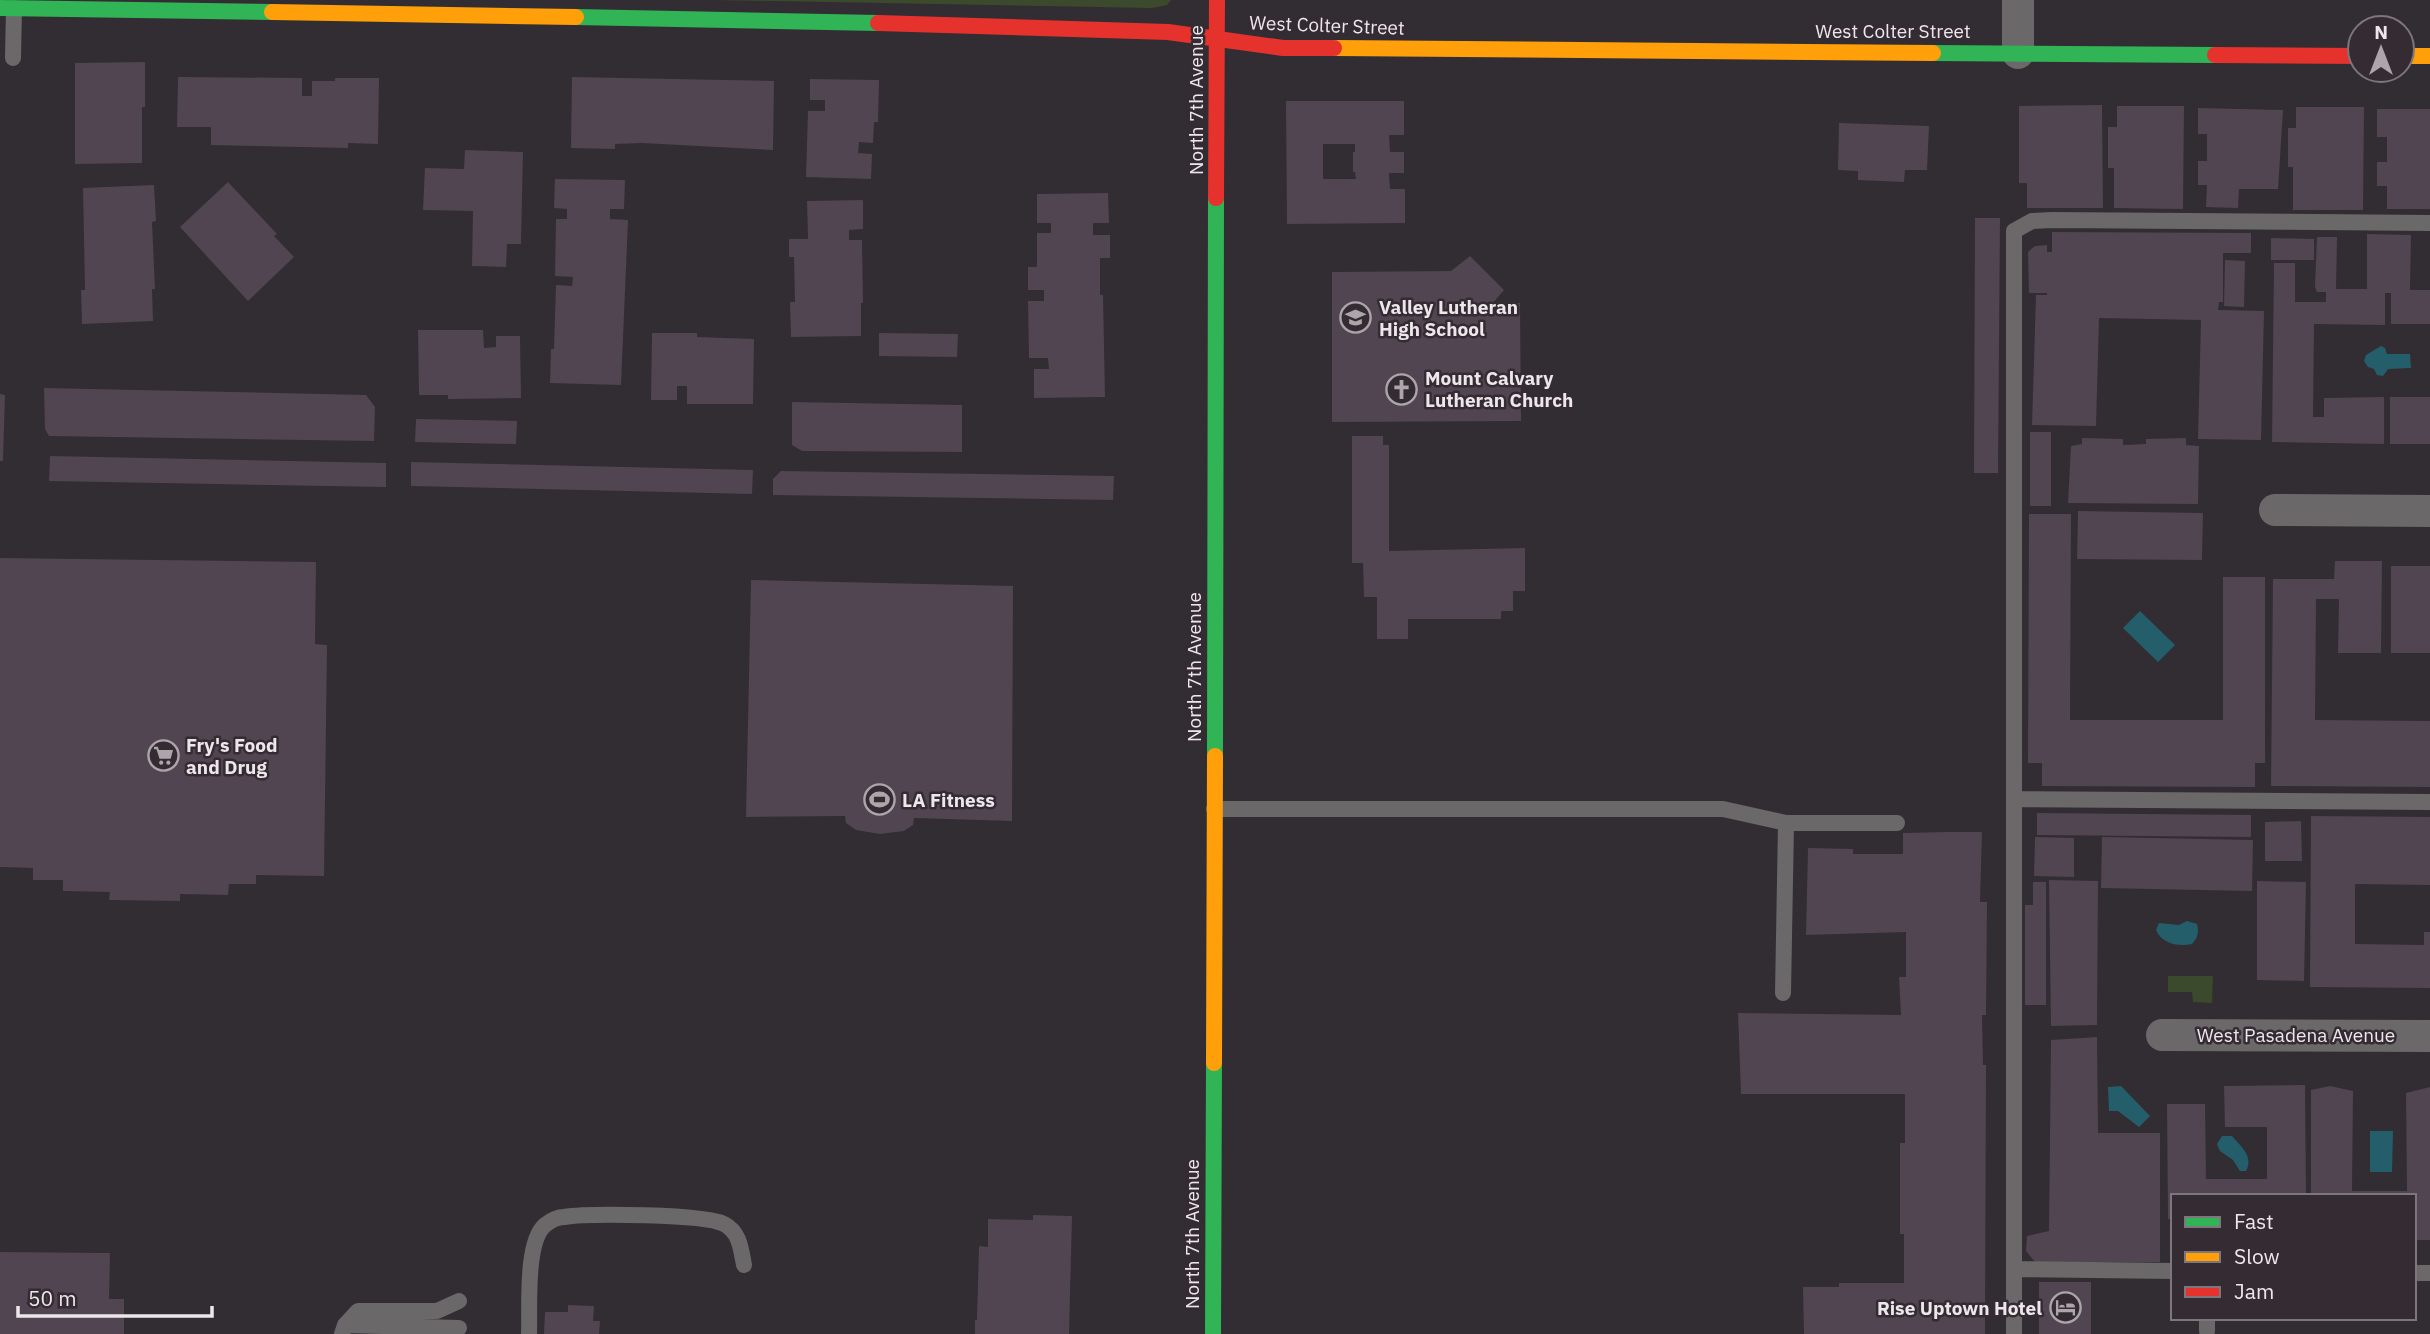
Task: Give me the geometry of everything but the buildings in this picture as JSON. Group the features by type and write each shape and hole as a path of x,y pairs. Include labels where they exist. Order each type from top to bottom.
{"street":[{"name":"North 7th Avenue","path":"1213,1334 1217,0"},
{"path":"2018,0 2018,53"},
{"name":"West Colter Street","path":"7,8 797,21 1168,32 1283,48 2346,56"},
{"path":"2276,510 2430,511"},
{"name":"West Pasadena Avenue","path":"2162,1035 2430,1036"}],"lane":[{"path":"7,8 13,58"},
{"path":"2014,1334 2014,231 2032,221 2052,220 2430,223"},
{"path":"2014,799 2430,802"},
{"path":"1214,809 1723,809 1786,823 1897,823"},
{"path":"1783,993 1786,823"},
{"path":"529,1334 530,1272 534,1245 543,1226 560,1217 582,1214 702,1218 725,1224 738,1238 744,1265"},
{"path":"2014,1269 2171,1271"},
{"path":"343,1330 358,1311 437,1311 459,1301"},
{"path":"343,1330 459,1328"}],"green space":[{"path":"715,0 1171,0 1167,5 1152,8"},
{"path":"2168,976 2213,976 2212,1003 2193,1002 2192,992 2168,992"}],"water":[{"path":"2381,346 2387,354 2410,354 2411,368 2388,369 2383,376 2377,375 2364,361 2366,355"},
{"path":"2140,611 2175,645 2158,662 2123,628"},
{"path":"2187,921 2197,924 2198,935 2192,944 2171,943 2162,939 2156,930 2159,923 2179,925"},
{"path":"2121,1086 2150,1116 2139,1127 2118,1111 2109,1111 2108,1087"},
{"path":"2370,1131 2393,1131 2392,1172 2370,1172"},
{"path":"2222,1136 2232,1136 2245,1152 2248,1161 2246,1171 2240,1171 2233,1160 2220,1151 2217,1144"}],"traffic: fast":[{"path":"0,8 272,12"},
{"path":"576,17 878,23"},
{"path":"1933,53 2215,55"},
{"path":"1215,756 1216,198"},
{"path":"1213,1334 1214,1063"}],"traffic: slow":[{"path":"272,12 576,17"},
{"path":"1334,48 1933,53"},
{"path":"2416,56 2430,56"},
{"path":"1214,1063 1215,756"}],"traffic: jam":[{"path":"1216,198 1217,0"},
{"path":"878,23 1168,32 1283,48 1334,48"},
{"path":"2215,55 2346,56"}],"place":[{"name":"Valley Lutheran High School","path":"1356,318"},
{"name":"Mount Calvary Lutheran Church","path":"1402,389"},
{"name":"Fry's Food and Drug","path":"163,756"},
{"name":"LA Fitness","path":"879,800"},
{"name":"Rise Uptown Hotel","path":"2065,1308"}]}
